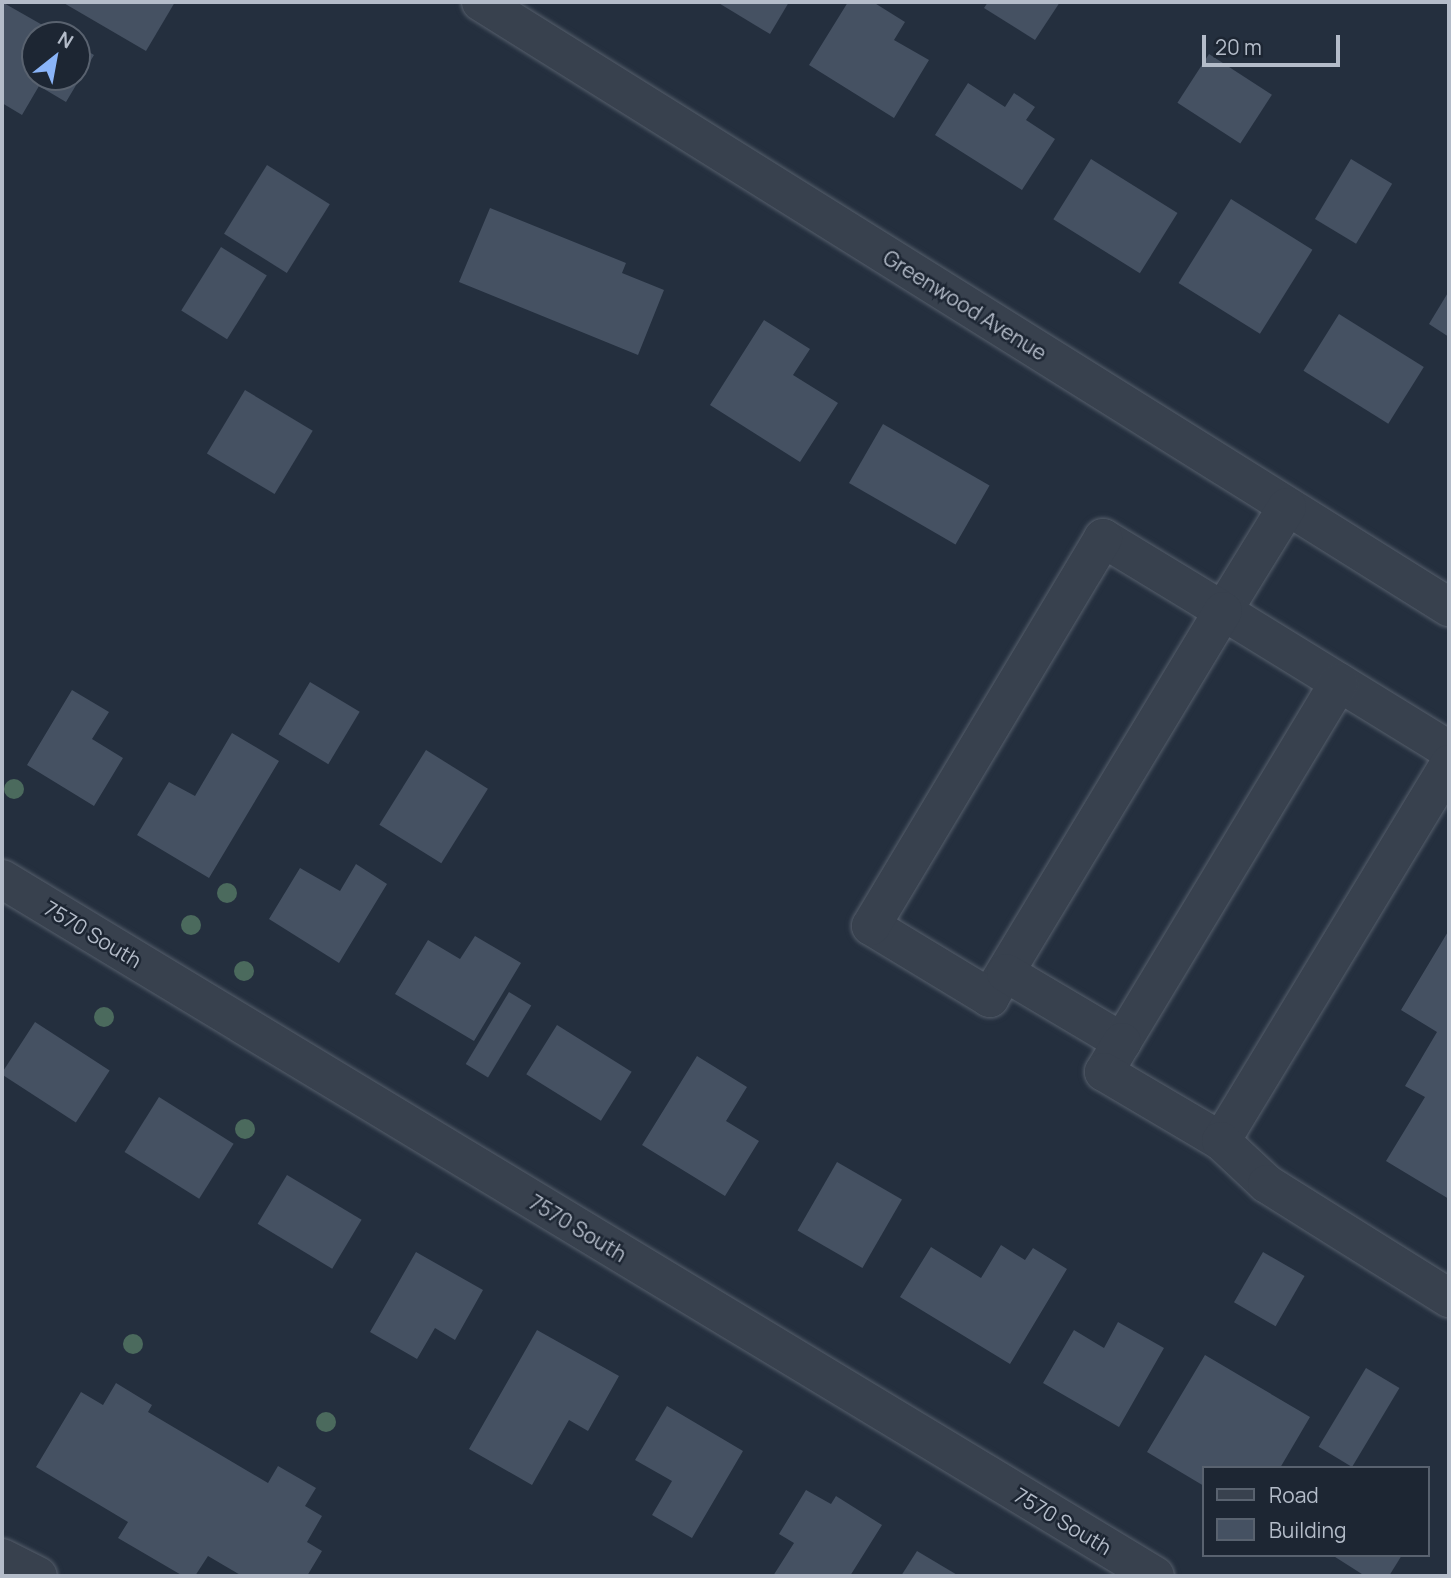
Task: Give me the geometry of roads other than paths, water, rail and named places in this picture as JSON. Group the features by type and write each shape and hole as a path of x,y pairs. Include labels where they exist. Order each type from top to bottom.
{"street":[{"name":"Greenwood Avenue","path":"481,2 1449,607"},
{"path":"1287,507 1223,611 990,998 871,926 1103,538 1223,611 1339,682 1449,750"},
{"path":"1339,682 1104,1072 1221,1141 1267,1184 1449,1298"},
{"path":"1221,1141 1449,764"},
{"name":"7570 South","path":"2,879 1155,1576"},
{"path":"1006,973 1122,1042"},
{"path":"2,1558 38,1576"}]}
